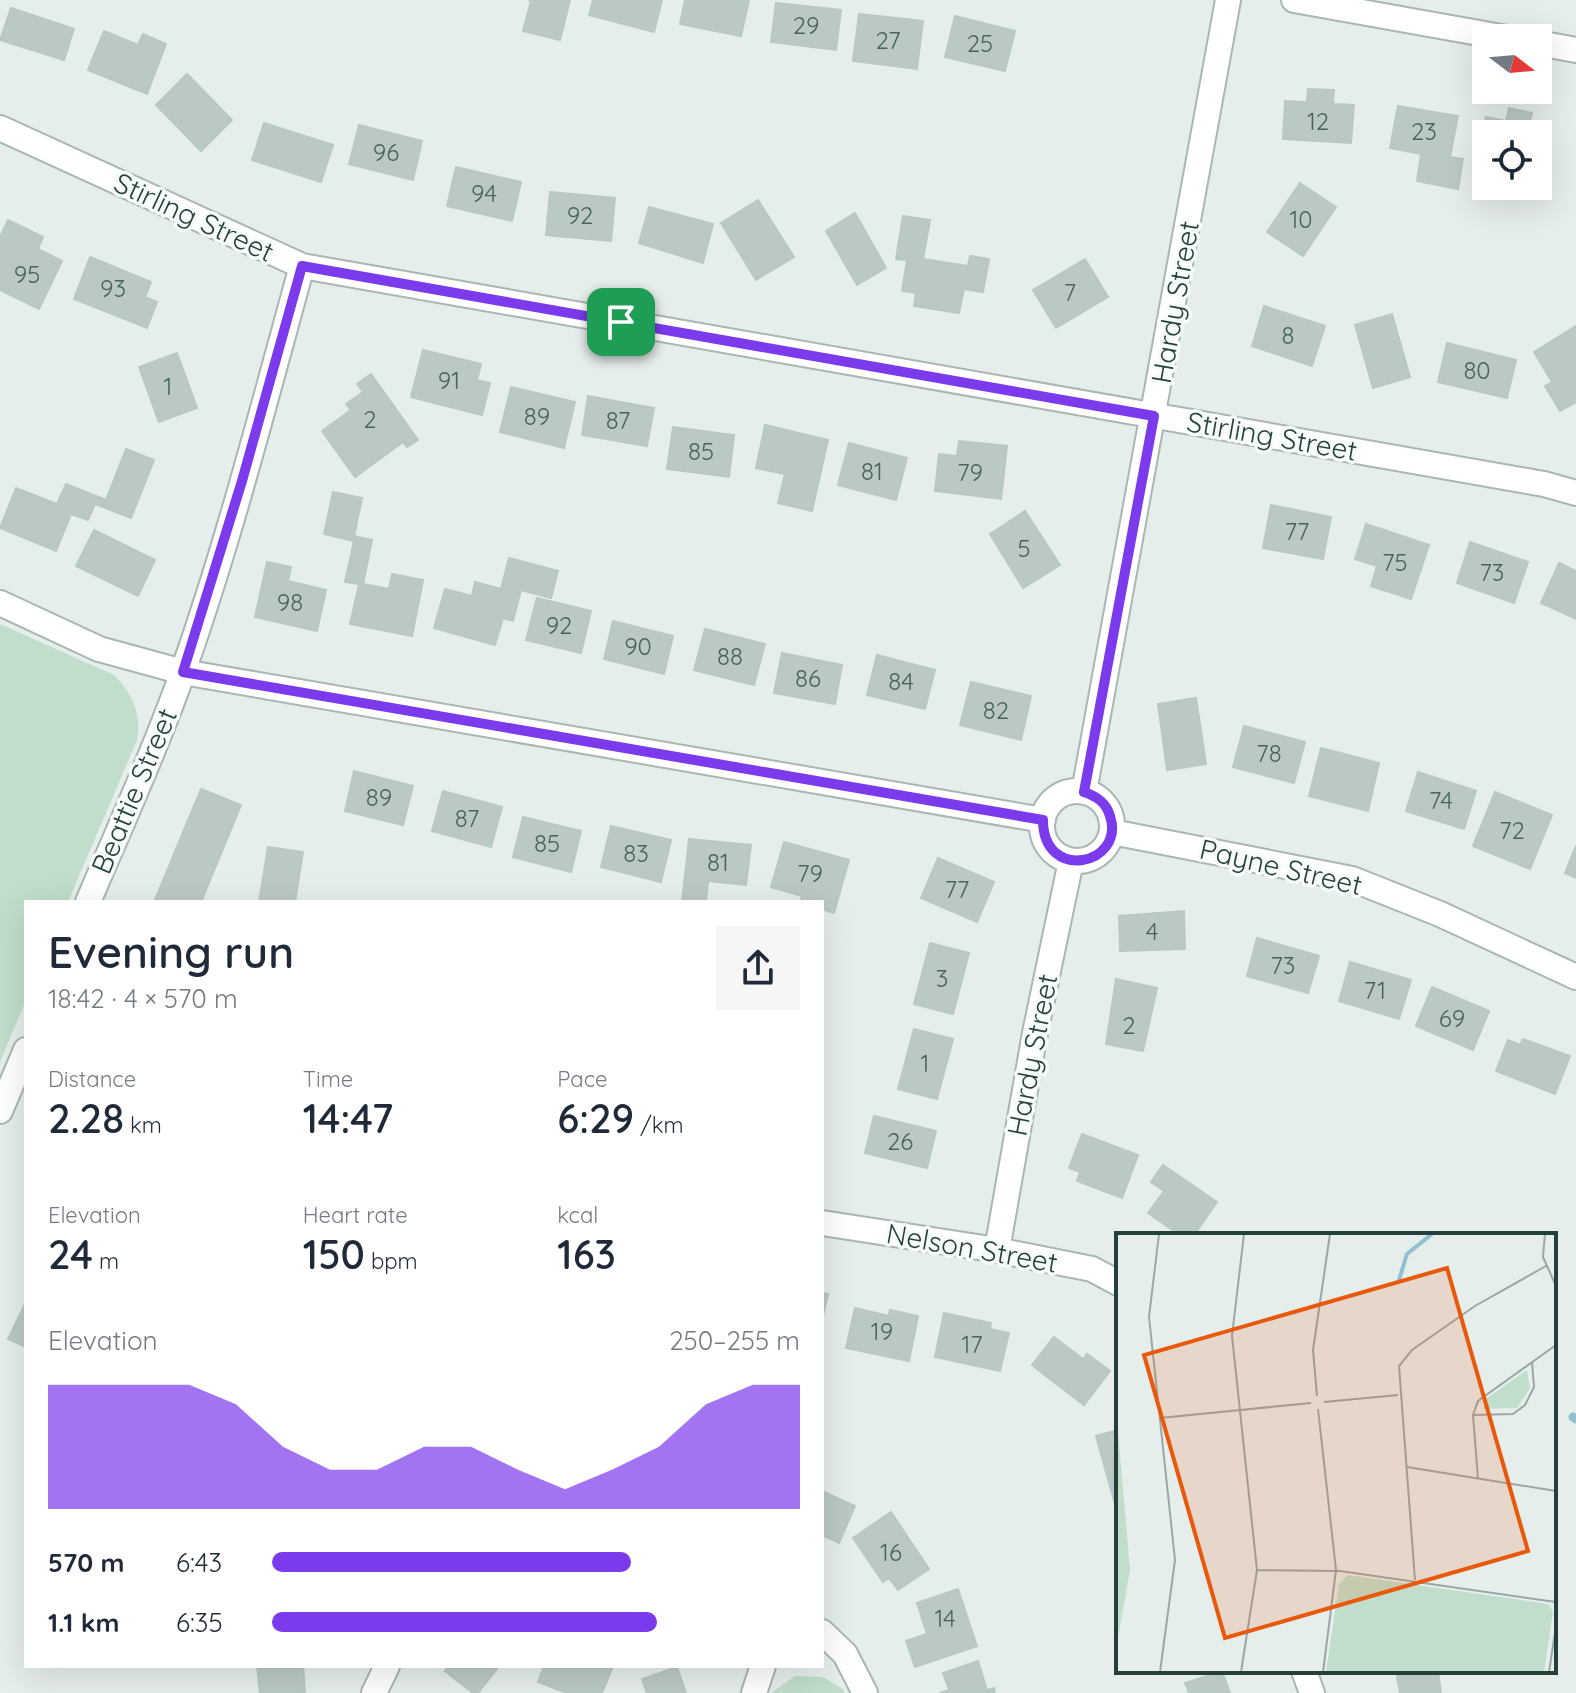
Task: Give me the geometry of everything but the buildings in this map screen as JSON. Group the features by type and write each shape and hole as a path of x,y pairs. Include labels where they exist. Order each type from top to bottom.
{"street":[{"name":"Hardy Street","path":"1084,792 1228,0"},
{"path":"1294,0 1472,32"},
{"path":"1552,46 1576,50"},
{"name":"Stirling Street","path":"0,128 302,266 1544,484 1576,493"},
{"name":"Beattie Street","path":"89,900 183,672 242,481 302,266"},
{"path":"0,603 99,649 183,672 1043,820"},
{"path":"1084,792 1094,795 1109,811 1112,832 1101,851 1092,858 1071,861 1061,857 1046,841 1043,820 1053,801 1062,794 1084,792"},
{"name":"Payne Street","path":"1112,832 1352,879 1440,914 1576,977"},
{"name":"Hardy Street","path":"997,1250 1035,1033 1071,861"},
{"path":"0,1111 23,1064"},
{"name":"Nelson Street","path":"824,1223 997,1250 1092,1269 1116,1282"},
{"path":"824,1634 845,1654 865,1693"},
{"path":"374,1693 386,1668"},
{"path":"754,1693 762,1668"},
{"path":"1305,1673 1312,1693"}],"green space":[{"path":"0,624 114,675 134,704 138,730 137,740 69,900 24,900 24,1005 0,1062"},
{"path":"795,1676 823,1677 843,1689 844,1693 771,1693"}],"route":[{"path":"302,266 621,322 1154,416 1084,792 1094,795 1109,811 1112,832 1101,851 1082,861 1061,857 1046,841 1043,820 183,672 242,481 302,266"}]}
